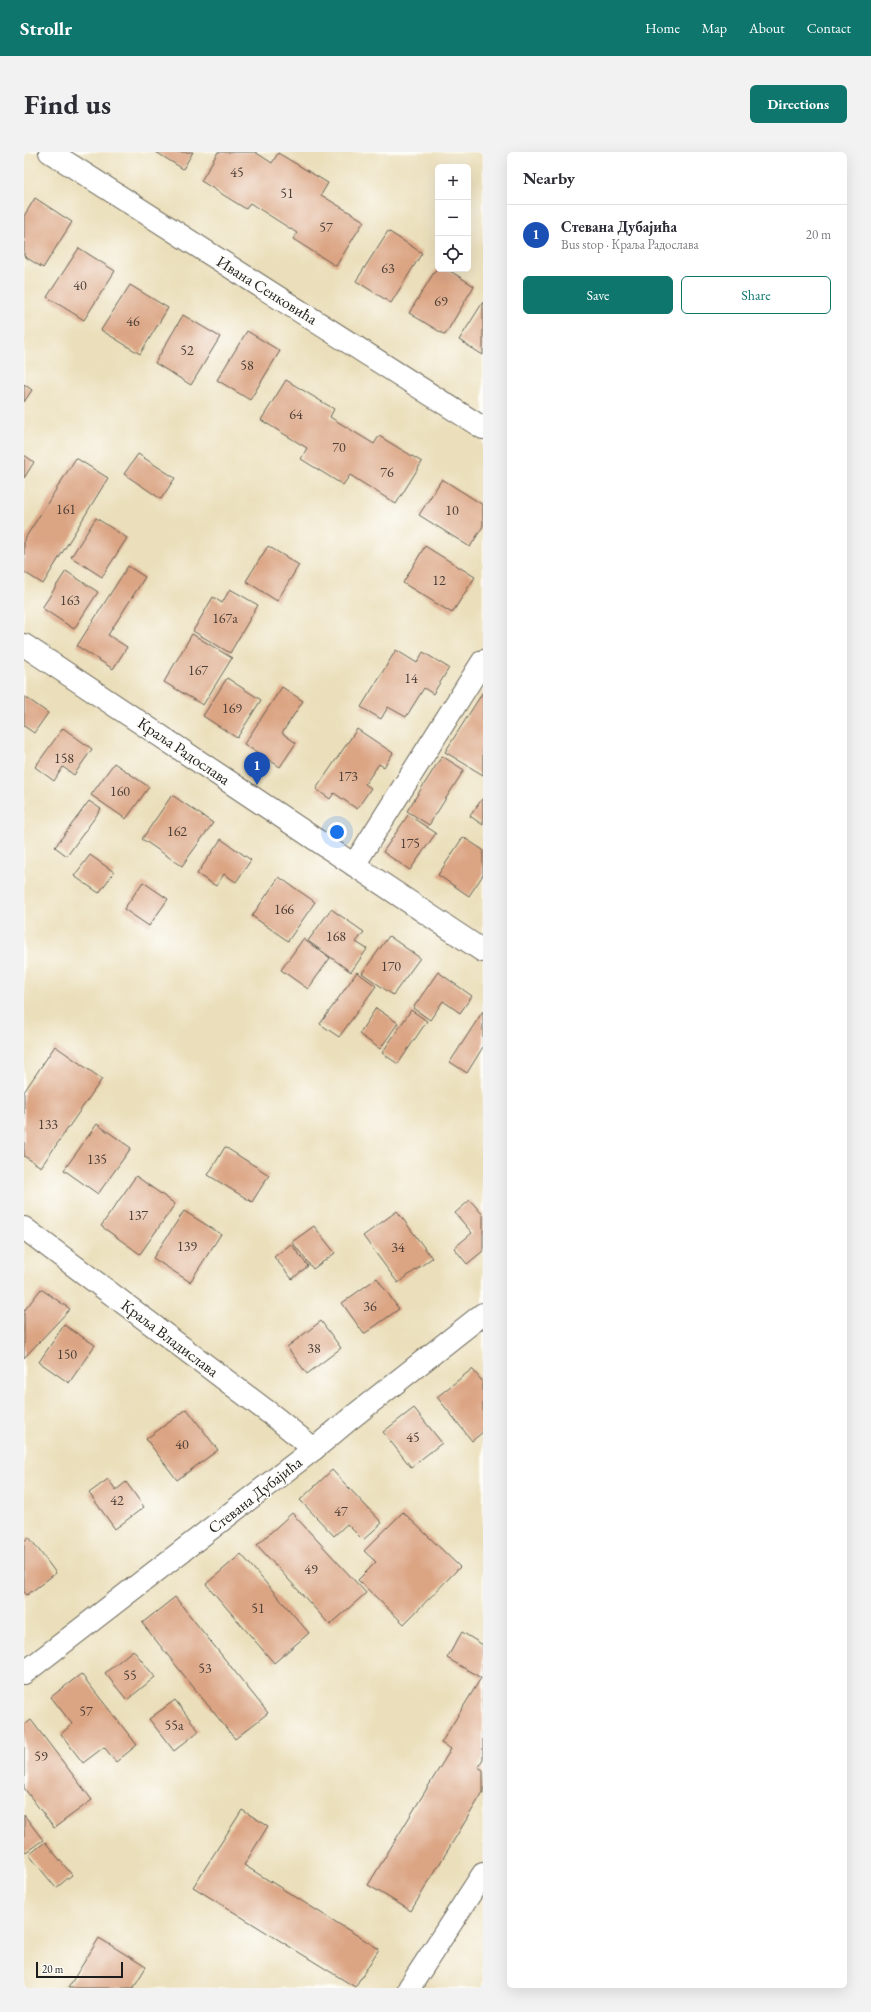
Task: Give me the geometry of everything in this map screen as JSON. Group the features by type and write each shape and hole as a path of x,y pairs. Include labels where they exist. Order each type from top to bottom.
{"street":[{"name":"Ивана Сенковића","path":"50,152 483,428"},
{"name":"Краља Радослава","path":"24,645 483,951"},
{"path":"354,865 483,661"},
{"name":"Краља Владислава","path":"24,1228 276,1418 314,1450"},
{"name":"Стевана Дубајића","path":"24,1673 314,1450 351,1418 483,1314"},
{"path":"409,1988 483,1874"}],"building":[{"path":"156,152 193,152 183,169"},
{"path":"218,152 255,152 272,163 278,153 328,183 321,195 364,221 336,266 293,239 297,233 250,203 246,209 201,181"},
{"path":"35,198 72,222 43,268 24,256 24,216"},
{"path":"388,231 422,253 391,303 356,281"},
{"path":"79,248 115,271 84,320 47,297"},
{"path":"435,271 452,272 474,286 445,335 409,313"},
{"path":"130,285 168,308 140,354 101,330"},
{"path":"483,302 483,355 459,340"},
{"path":"183,315 220,337 191,385 155,363"},
{"path":"247,331 280,351 250,400 217,380"},
{"path":"286,380 334,409 330,417 374,444 379,436 422,462 396,504 350,475 343,485 301,459 307,448 261,420"},
{"path":"24,384 32,390 24,402"},
{"path":"138,454 175,478 161,499 124,474"},
{"path":"24,455 34,462 24,478"},
{"path":"76,458 108,478 43,584 24,572 24,540"},
{"path":"442,479 483,505 483,526 470,547 419,515"},
{"path":"96,518 127,538 102,577 71,557"},
{"path":"268,546 299,565 277,601 246,581"},
{"path":"425,546 475,577 452,613 403,583"},
{"path":"128,566 145,577 108,635 127,647 113,669 77,646"},
{"path":"66,571 98,592 74,629 42,608"},
{"path":"230,589 258,605 230,653 193,631 213,597 222,603"},
{"path":"192,634 232,658 203,705 164,682"},
{"path":"396,650 417,663 423,652 449,668 433,694 424,688 406,717 388,707 381,719 361,707"},
{"path":"227,678 261,700 237,738 203,716"},
{"path":"282,687 303,701 282,733 296,743 280,767 244,744"},
{"path":"483,692 483,775 445,752"},
{"path":"24,696 48,713 34,733 24,726"},
{"path":"63,728 92,749 74,775 63,767 54,781 35,767"},
{"path":"357,729 393,753 384,767 379,764 365,784 371,788 357,809 334,793 330,799 316,789"},
{"path":"442,756 464,770 429,825 407,811"},
{"path":"114,763 149,787 126,819 91,795"},
{"path":"172,795 213,823 182,866 142,839"},
{"path":"482,799 483,800 483,825 470,816"},
{"path":"89,801 101,809 67,856 55,847"},
{"path":"408,815 436,833 410,870 383,852"},
{"path":"463,837 483,850 483,875 469,896 438,875"},
{"path":"221,839 251,860 236,882 224,874 216,886 197,874"},
{"path":"90,855 114,872 99,893 74,876"},
{"path":"279,877 315,902 288,941 252,916"},
{"path":"143,882 168,899 149,926 124,909"},
{"path":"331,909 364,932 356,942 367,949 351,972 308,941"},
{"path":"389,936 420,958 393,995 362,973"},
{"path":"303,939 330,958 308,989 281,970"},
{"path":"357,972 376,986 339,1037 320,1024"},
{"path":"438,972 472,996 460,1013 443,1001 430,1020 413,1008"},
{"path":"376,1008 398,1023 380,1049 359,1034"},
{"path":"411,1010 427,1021 398,1064 382,1053"},
{"path":"483,1011 483,1047 467,1073 450,1062"},
{"path":"55,1046 102,1079 41,1167 24,1156 24,1092"},
{"path":"97,1124 131,1148 98,1194 64,1170"},
{"path":"225,1147 269,1175 252,1202 208,1175"},
{"path":"136,1176 175,1204 140,1254 101,1226"},
{"path":"470,1200 483,1215 483,1251 467,1264 454,1248 472,1233 455,1213"},
{"path":"184,1211 221,1234 190,1282 153,1258"},
{"path":"397,1211 432,1258 398,1283 363,1236"},
{"path":"314,1226 335,1253 313,1269 292,1242"},
{"path":"291,1244 308,1266 292,1279 274,1257"},
{"path":"377,1278 399,1309 364,1334 342,1303"},
{"path":"41,1289 70,1309 24,1358 24,1311"},
{"path":"321,1321 341,1348 307,1374 287,1347"},
{"path":"64,1325 95,1345 69,1383 39,1362"},
{"path":"472,1369 483,1382 483,1432 472,1441 437,1397"},
{"path":"414,1408 442,1443 411,1467 383,1432"},
{"path":"187,1409 218,1450 177,1480 146,1439"},
{"path":"332,1470 382,1523 363,1540 347,1524 334,1536 300,1500"},
{"path":"108,1479 116,1490 126,1482 144,1507 115,1529 89,1493"},
{"path":"403,1512 460,1567 404,1624 358,1580 376,1562 364,1551"},
{"path":"292,1513 366,1593 330,1625 257,1545"},
{"path":"29,1537 56,1573 27,1595 24,1592 24,1541"},
{"path":"241,1554 309,1633 274,1663 206,1584"},
{"path":"175,1597 268,1713 235,1739 142,1623"},
{"path":"462,1632 483,1645 483,1759 478,1767 483,1770 483,1792 411,1911 368,1885 451,1749 441,1743 481,1678 447,1658"},
{"path":"133,1650 155,1677 127,1700 105,1673"},
{"path":"81,1674 137,1745 116,1762 104,1747 83,1763 61,1734 72,1724 51,1697"},
{"path":"175,1700 199,1731 174,1751 149,1719"},
{"path":"31,1720 92,1800 54,1828 24,1788 24,1725"},
{"path":"242,1810 268,1826 244,1865 379,1949 355,1987 193,1887"},
{"path":"24,1815 43,1840 26,1852 24,1849"},
{"path":"45,1842 72,1875 56,1888 29,1855"},
{"path":"99,1938 146,1967 133,1988 68,1988"}],"place":[{"name":"Стевана Дубајића","path":"257,785"}]}
